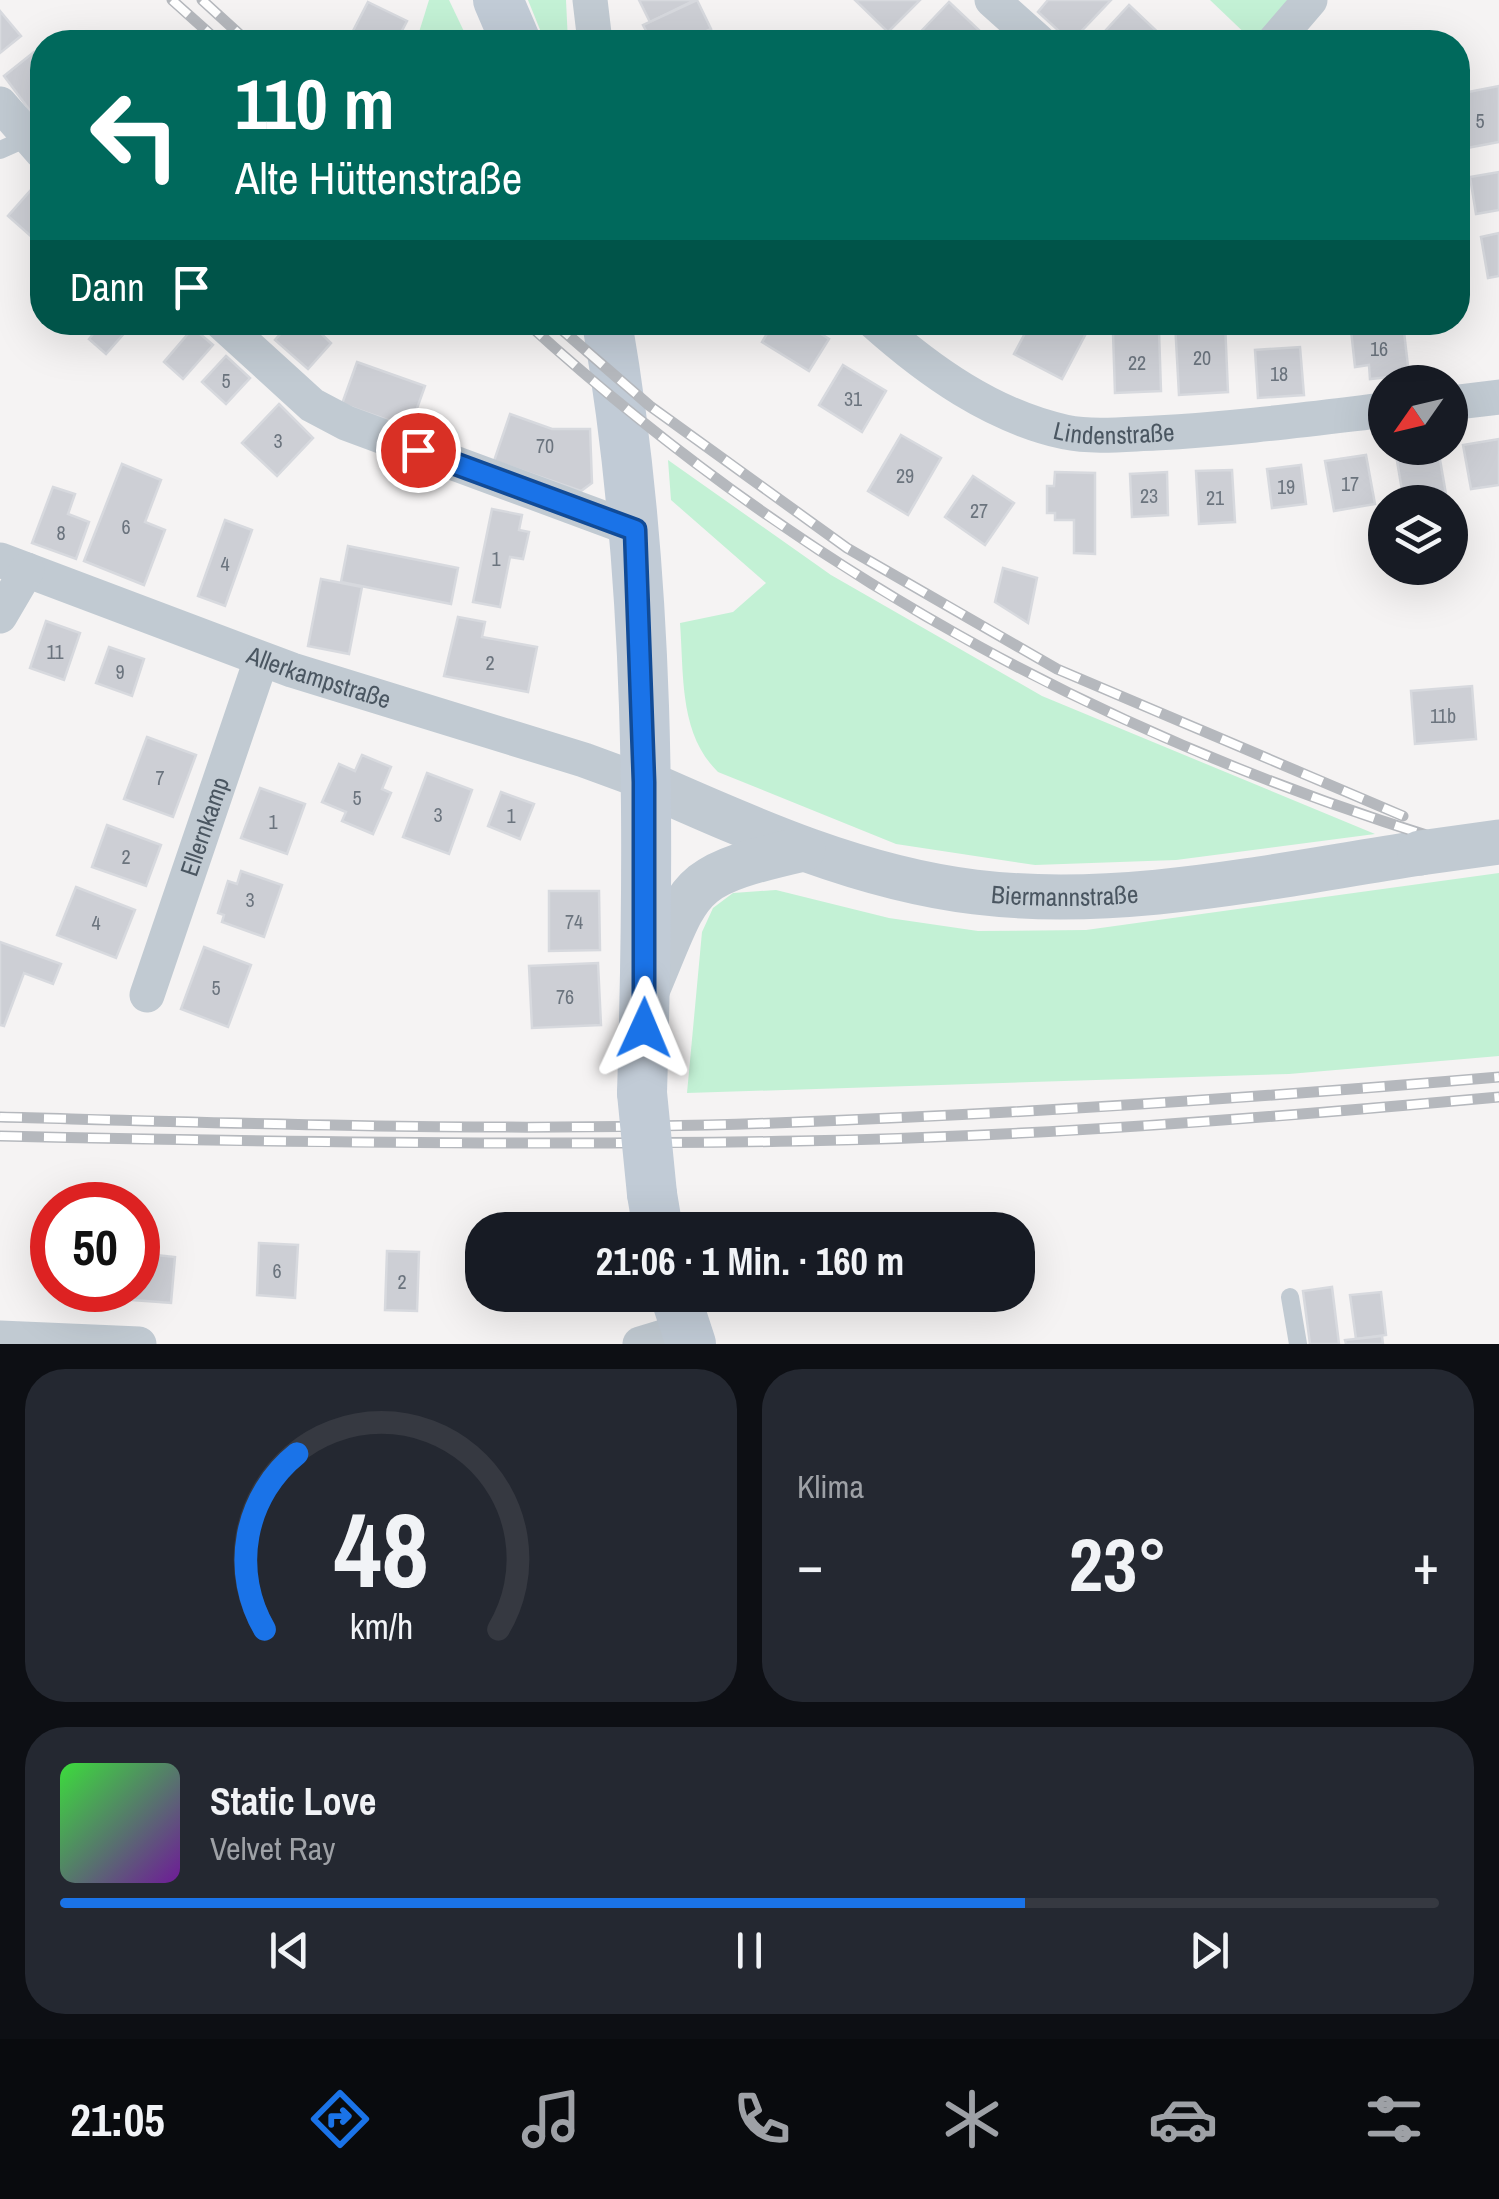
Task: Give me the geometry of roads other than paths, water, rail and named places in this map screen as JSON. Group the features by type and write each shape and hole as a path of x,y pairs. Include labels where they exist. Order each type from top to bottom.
{"main road":[{"path":"498,0 511,30"},
{"path":"610,335 635,530 644,782 642,1093 655,1212"}],"street":[{"path":"590,0 594,30"},
{"path":"992,0 1026,30"},
{"path":"1284,30 1310,0"},
{"path":"0,104 23,146"},
{"path":"235,335 312,405 346,423 635,530"},
{"name":"Lindenstraße","path":"888,335 921,365 958,386 1028,422 1068,432 1206,430 1368,412"},
{"path":"1468,400 1499,397"},
{"path":"0,616 14,565"},
{"name":"Allerkampstraße","path":"14,565 261,660 644,782"},
{"name":"Ellernkamp","path":"147,995 261,660"},
{"name":"Biermannstraße","path":"644,782 802,849 904,880 975,892 1046,897 1178,889 1499,842"},
{"path":"645,995 688,896 702,882 737,864 802,849"},
{"path":"0,1338 139,1344"}],"lane":[{"path":"1290,1297 1298,1344"}],"railway":[{"path":"172,0 206,30"},
{"path":"202,0 235,30"},
{"path":"541,335 634,415 746,500 861,577 981,647 1104,710 1231,766 1363,814 1499,857"},
{"path":"568,335 650,406 847,548 1057,669 1403,816"},
{"path":"0,1117 400,1126 699,1125 1062,1109 1499,1077"},
{"path":"0,1136 499,1143 886,1139 1149,1125 1499,1097"}]}
